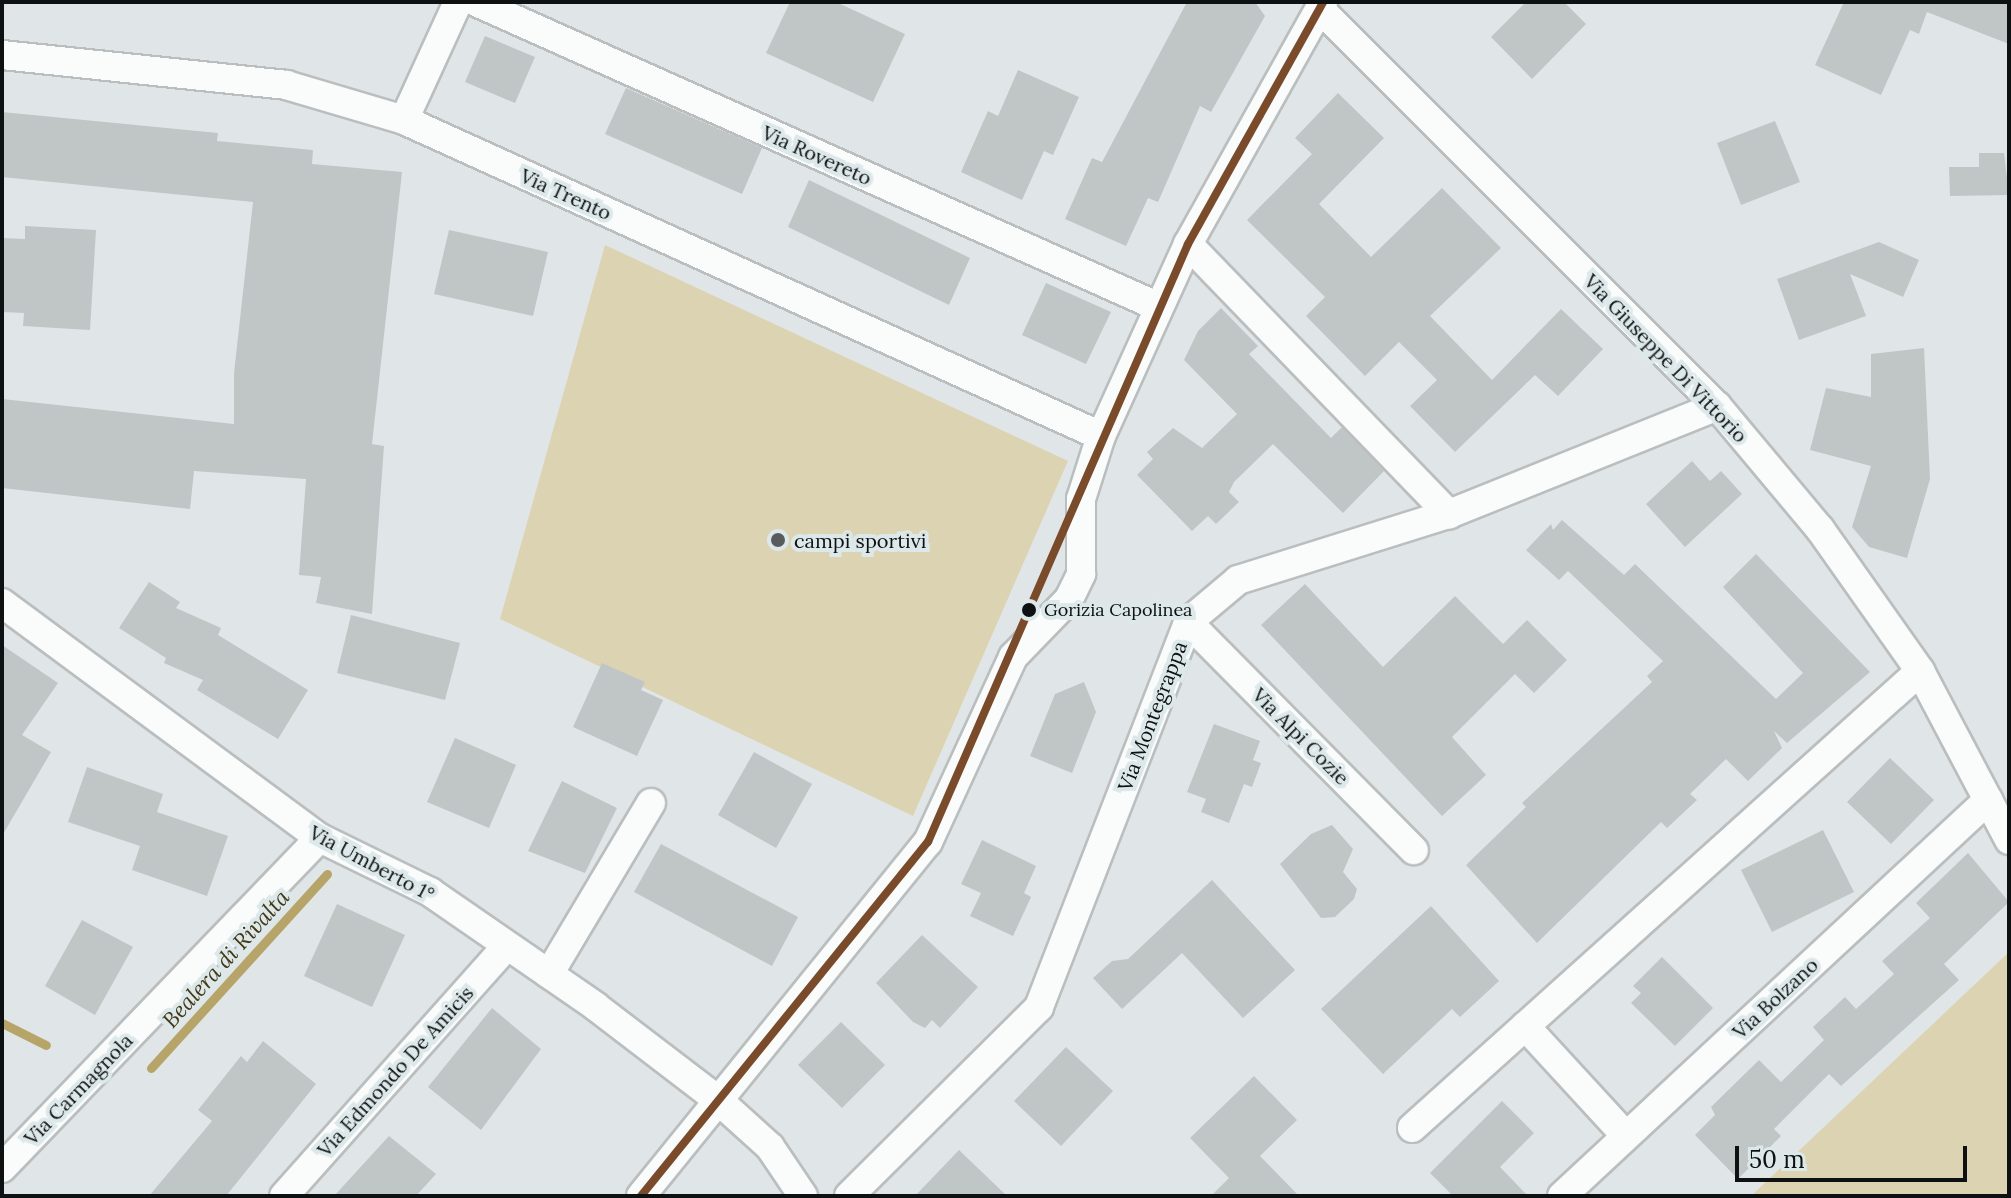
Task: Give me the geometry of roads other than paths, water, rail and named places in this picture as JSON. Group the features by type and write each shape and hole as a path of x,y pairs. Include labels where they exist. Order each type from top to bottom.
{"street":[{"path":"404,120 458,2"},
{"name":"Via Rovereto","path":"476,2 1159,307"},
{"path":"641,1196 928,842 1013,657 1069,599 1081,574 1081,499 1101,436 1188,244 1268,92 1321,6"},
{"name":"Via Giuseppe Di Vittorio","path":"1321,6 1717,406 1820,529 1920,671 2009,840"},
{"name":"Via Trento","path":"2,55 286,85 404,120 1101,436"},
{"path":"1188,244 1449,514"},
{"name":"Via Montegrappa","path":"849,1196 1039,1007 1188,622 1238,580 1449,514 1717,406"},
{"name":"Via Umberto 1°","path":"3,607 320,838 430,892 549,974 718,1100 770,1147 803,1196"},
{"name":"Via Alpi Cozie","path":"1188,622 1414,850"},
{"path":"1412,1128 1920,671"},
{"name":"Via Bolzano","path":"1562,1196 1988,800"},
{"path":"549,974 651,803"},
{"name":"Via Carmagnola","path":"2,1168 320,838"},
{"name":"Via Edmondo De Amicis","path":"284,1196 507,946"},
{"path":"1525,1026 1626,1136"}],"waterway":[{"name":"Bealera di Rivalta","path":"151,1068 327,874"},
{"name":"Bealera di Rivalta","path":"2,1023 46,1045"}],"place":[{"name":"campi sportivi","path":"778,540"},
{"name":"Gorizia Capolinea","path":"1029,610"}]}
